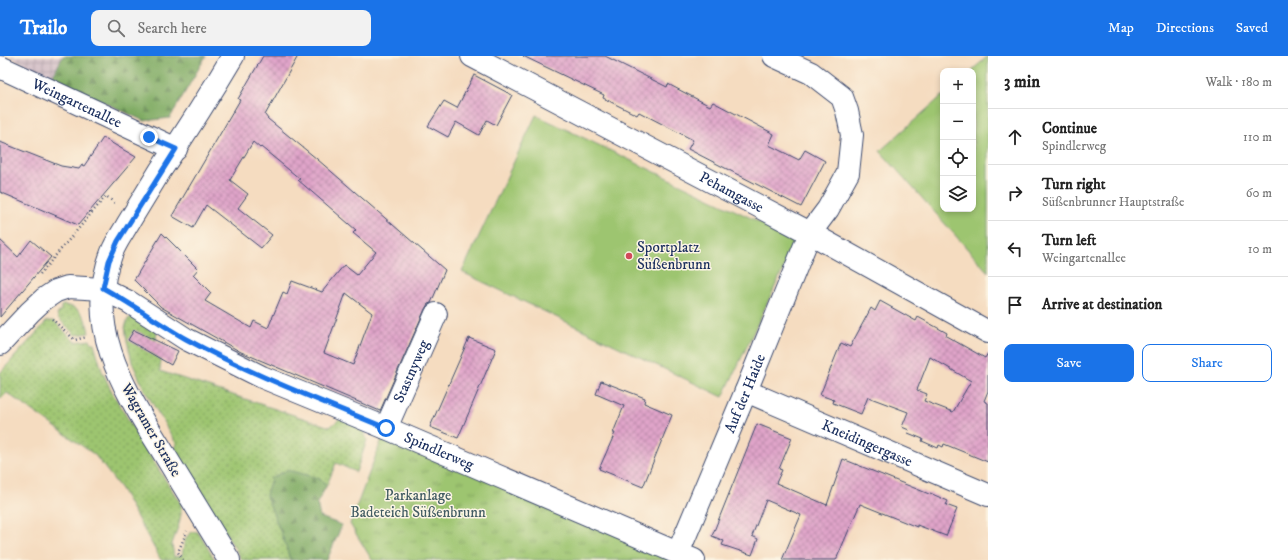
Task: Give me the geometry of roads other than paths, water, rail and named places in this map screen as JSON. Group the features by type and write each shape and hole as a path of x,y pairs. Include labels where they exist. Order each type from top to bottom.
{"street":[{"name":"Wagramer Straße","path":"229,560 128,393 115,366 107,341 102,302 103,288 109,261 118,241 233,56"},
{"name":"Pehamgasse","path":"472,56 810,233 988,332"},
{"name":"Auf der Haide","path":"686,557 746,391 810,233 828,209 848,173 852,135 848,111 842,97 811,73 774,56"},
{"name":"Weingartenallee","path":"0,67 176,149"},
{"path":"0,344 39,304 56,291 68,287 103,288"},
{"name":"Spindlerweg","path":"103,288 129,302 186,339 262,377 386,428 686,557"},
{"name":"Stastnyweg","path":"386,428 436,314"},
{"name":"Kneidingergasse","path":"746,391 988,495"}],"place":[{"name":"Sportplatz Süßenbrunn","path":"629,256"}],"park label":[{"name":"Parkanlage Badeteich Süßenbrunn","path":"418,504"}]}
